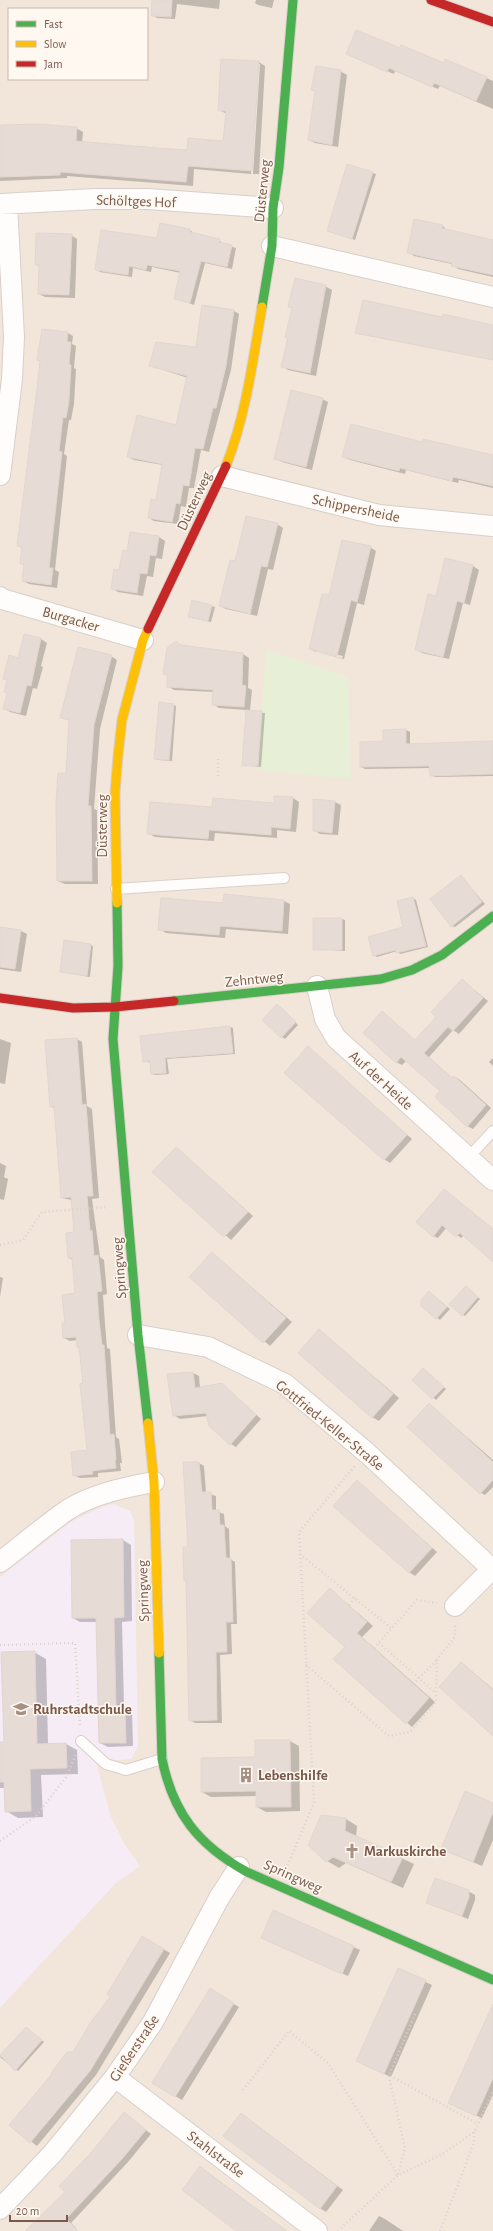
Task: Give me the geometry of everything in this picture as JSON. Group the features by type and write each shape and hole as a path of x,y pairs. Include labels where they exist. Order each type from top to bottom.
{"street":[{"name":"Düsterweg","path":"115,1007 118,966 115,794 122,720 143,640 222,476 236,440 247,393 272,246 273,208 279,167 292,0"},
{"path":"431,0 493,22"},
{"name":"Schöltges Hof","path":"3,204 95,199 148,199 273,208"},
{"path":"0,475 12,379 14,337 3,204"},
{"path":"272,246 493,297"},
{"name":"Schippersheide","path":"222,476 379,515 493,526"},
{"name":"Burgacker","path":"0,597 2,599 143,640"},
{"name":"Zehntweg","path":"0,998 73,1008 115,1007 381,979 412,970 442,955 493,916"},
{"name":"Auf der Heide","path":"317,986 325,1019 336,1038 493,1180"},
{"name":"Springweg","path":"115,1007 113,1039 138,1335 154,1482 162,1759 168,1786 181,1816 211,1849 239,1867 493,1980"},
{"name":"Gottfried-Keller-Straße","path":"138,1335 208,1347 285,1384 367,1453 492,1569 455,1606"},
{"path":"0,1562 75,1506 86,1500 134,1486 154,1482"},
{"name":"Gießerstraße","path":"0,2209 54,2153 115,2077 152,2022 219,1898 239,1867"},
{"name":"Stahlstraße","path":"115,2077 317,2231"}],"lane":[{"path":"116,889 284,878"},
{"path":"468,1158 493,1132"},
{"path":"81,1741 106,1764 126,1770 162,1759"}],"path":[{"path":"218,759 218,778"},
{"path":"0,1245 22,1240 42,1212 110,1206"},
{"path":"279,1886 314,1803 299,1532 367,1453"},
{"path":"300,1554 392,1628"},
{"path":"349,1605 355,1598"},
{"path":"374,1648 418,1600 455,1606 455,1637 437,1659 418,1677 413,1684"},
{"path":"0,1646 75,1642 81,1741 67,1776 36,1816 0,1841"},
{"path":"379,1642 436,1693"},
{"path":"306,1665 388,1736 410,1732 436,1702 437,1659"},
{"path":"398,2175 405,2148 389,2075 416,2014"},
{"path":"243,2090 289,2031 328,2063 398,2175"},
{"path":"389,2075 478,2124"},
{"path":"440,2231 474,2143 474,2132 493,2092"},
{"path":"338,2231 398,2175 441,2155 474,2132"}],"shaded area":[{"path":"0,0 493,0 493,2231 0,2231"},
{"path":"114,1504 130,1511 134,1520 138,1746 131,1759 96,1762 111,1817 125,1845 140,1866 115,1884 0,2008 0,1577 72,1521 102,1507"}],"green space":[{"path":"266,650 348,677 351,779 258,770"}],"building":[{"path":"152,0 172,0 171,17 151,16"},
{"path":"356,30 400,48 401,45 444,63 445,59 487,77 476,101 434,83 432,87 389,68 387,72 346,54"},
{"path":"221,59 259,61 252,171 188,166 186,182 60,172 60,175 0,177 0,125 37,124 77,127 76,141 158,148 187,150 188,138 223,141 226,111 218,111"},
{"path":"316,66 341,70 332,145 308,140 315,91 311,90"},
{"path":"347,164 373,172 352,239 327,231"},
{"path":"414,219 443,225 442,228 493,240 493,275 451,266 452,263 407,253"},
{"path":"160,223 190,229 190,232 220,239 219,242 232,245 227,267 201,261 190,303 174,299 180,271 147,265 146,270 129,266 128,275 95,270 101,230 157,238"},
{"path":"36,233 72,234 69,295 38,294 39,265 35,265"},
{"path":"295,278 326,285 310,373 281,367 288,338 285,337 292,308 288,307"},
{"path":"363,300 442,317 443,314 493,325 493,360 355,333"},
{"path":"202,305 234,310 226,366 216,408 213,408 203,449 195,448 189,486 183,485 180,504 176,503 172,522 148,518 151,499 156,500 162,464 127,457 137,415 176,425 187,376 149,366 156,342 196,347"},
{"path":"42,329 68,332 67,342 71,342 69,364 71,365 69,401 66,418 63,417 59,451 62,452 49,568 53,568 51,585 22,581 24,564 20,564 22,547 17,546 38,380 40,361 37,360"},
{"path":"291,390 323,398 306,467 274,459"},
{"path":"351,424 422,442 423,439 493,455 493,486 453,477 452,481 400,468 399,471 342,457"},
{"path":"246,516 278,523 267,567 261,566 250,614 219,606 230,560 235,561"},
{"path":"130,532 159,536 156,556 150,555 147,574 140,573 137,593 111,589 114,569 119,570 123,550 127,551"},
{"path":"342,540 371,546 357,602 351,600 337,656 309,649 322,594 329,595"},
{"path":"445,558 473,565 464,603 457,601 443,657 415,650 428,594 436,596"},
{"path":"192,600 212,605 208,621 188,617"},
{"path":"24,634 41,638 31,686 27,685 20,713 3,709 7,693 4,692 7,680 3,679 9,655 18,658"},
{"path":"176,641 181,645 243,653 242,685 246,686 244,707 212,705 213,690 167,687 167,675 163,674 167,648"},
{"path":"78,647 112,655 94,725 88,806 91,806 92,881 57,881 56,802 58,773 66,773 69,720 60,718"},
{"path":"159,702 174,704 169,760 154,759"},
{"path":"246,710 262,711 258,766 242,766"},
{"path":"406,729 406,744 493,741 493,774 430,776 429,766 360,767 360,742 383,741 383,730"},
{"path":"274,796 293,797 290,829 271,827 271,835 209,830 208,839 147,834 150,802 212,807 213,798 274,803"},
{"path":"313,799 335,801 332,833 313,831"},
{"path":"461,875 482,902 451,927 430,899"},
{"path":"224,894 284,900 282,931 220,926 219,935 158,930 161,898 223,903"},
{"path":"413,897 426,946 396,953 396,950 373,956 368,937 403,927 397,901"},
{"path":"313,918 342,918 342,950 313,950"},
{"path":"0,927 21,930 15,969 0,967"},
{"path":"64,940 91,944 87,976 60,972"},
{"path":"462,979 483,998 453,1031 448,1027 424,1053 452,1078 454,1076 486,1105 467,1127 435,1097 440,1091 401,1057 396,1063 363,1033 382,1011 415,1040 436,1017 431,1012"},
{"path":"277,1004 296,1022 281,1038 262,1020"},
{"path":"230,1026 233,1053 165,1058 166,1073 151,1074 150,1061 143,1062 140,1036"},
{"path":"77,1038 82,1105 86,1104 93,1196 87,1196 90,1231 92,1230 94,1256 98,1255 102,1291 97,1292 99,1320 102,1345 104,1345 110,1435 114,1434 116,1468 92,1471 93,1474 73,1476 71,1452 87,1450 80,1384 83,1383 79,1347 77,1347 76,1337 63,1338 62,1323 65,1323 62,1295 75,1293 72,1258 68,1258 66,1233 74,1232 71,1197 61,1198 54,1106 50,1107 45,1040"},
{"path":"308,1046 407,1135 384,1160 284,1073"},
{"path":"176,1147 248,1212 224,1237 152,1172"},
{"path":"444,1189 493,1229 493,1262 460,1233 456,1237 442,1225 433,1237 416,1222"},
{"path":"212,1252 286,1318 263,1343 189,1277"},
{"path":"466,1286 478,1297 462,1316 449,1304"},
{"path":"429,1291 447,1307 436,1319 421,1306 421,1300"},
{"path":"319,1329 393,1394 372,1418 298,1353"},
{"path":"423,1368 444,1387 432,1399 412,1380"},
{"path":"193,1372 195,1388 222,1383 256,1415 230,1445 209,1426 206,1413 173,1416 167,1374"},
{"path":"429,1403 493,1462 493,1480 480,1494 407,1427"},
{"path":"183,1462 199,1462 202,1492 211,1492 212,1510 219,1510 220,1525 224,1525 226,1558 231,1558 233,1622 226,1622 227,1652 216,1652 217,1720 189,1721 186,1580 184,1581 183,1547 188,1547"},
{"path":"357,1480 432,1548 409,1573 333,1506"},
{"path":"123,1539 124,1617 114,1618 116,1706 125,1706 126,1743 99,1743 96,1618 72,1618 71,1540"},
{"path":"330,1588 367,1622 357,1633 429,1698 406,1724 333,1659 345,1647 307,1613"},
{"path":"35,1651 37,1744 66,1743 67,1768 30,1769 31,1811 5,1812 4,1782 0,1782 0,1742 4,1742 1,1652"},
{"path":"461,1662 493,1690 493,1736 439,1687"},
{"name":"Lebenshilfe","path":"255,1740 290,1740 291,1807 256,1807 256,1791 201,1792 201,1758 255,1757"},
{"path":"465,1791 493,1803 493,1812 473,1862 441,1849"},
{"name":"Markuskirche","path":"321,1815 346,1818 345,1831 403,1857 391,1882 333,1857 326,1862 308,1845"},
{"path":"435,1878 469,1890 469,1897 462,1916 426,1903"},
{"path":"273,1910 354,1946 342,1974 261,1938"},
{"path":"142,1936 164,1949 90,2071 30,2143 9,2125 52,2074 51,2073 67,2052 73,2052 91,2022 110,1997 107,1994"},
{"path":"398,1968 426,1980 384,2074 356,2061"},
{"path":"210,1988 234,2003 175,2097 152,2083"},
{"path":"493,2004 493,2078 476,2116 448,2103"},
{"path":"26,2027 42,2040 15,2071 0,2055"},
{"path":"124,2112 146,2130 122,2159 66,2219 78,2231 25,2231 65,2192 59,2186 90,2154"},
{"path":"241,2113 337,2186 320,2209 223,2136"},
{"path":"200,2166 287,2231 236,2231 182,2190"}],"traffic: fast":[{"path":"262,307 272,246 273,208 279,167 293,0"},
{"path":"117,903 118,966 113,1039 138,1335 148,1423"},
{"path":"174,1001 381,979 412,970 442,955 493,916"},
{"path":"159,1653 162,1759 173,1796 190,1826 201,1839 230,1862 247,1872 493,1980"}],"traffic: slow":[{"path":"226,466 244,407 262,307"},
{"path":"117,903 115,793 122,720 143,640 148,629"},
{"path":"148,1423 154,1482 159,1653"}],"traffic: jam":[{"path":"431,0 493,22"},
{"path":"148,629 226,466"},
{"path":"0,998 73,1008 115,1007 174,1001"}],"place":[{"name":"Ruhrstadtschule","path":"21,1709"},
{"name":"Lebenshilfe","path":"246,1775"},
{"name":"Markuskirche","path":"352,1851"}]}
